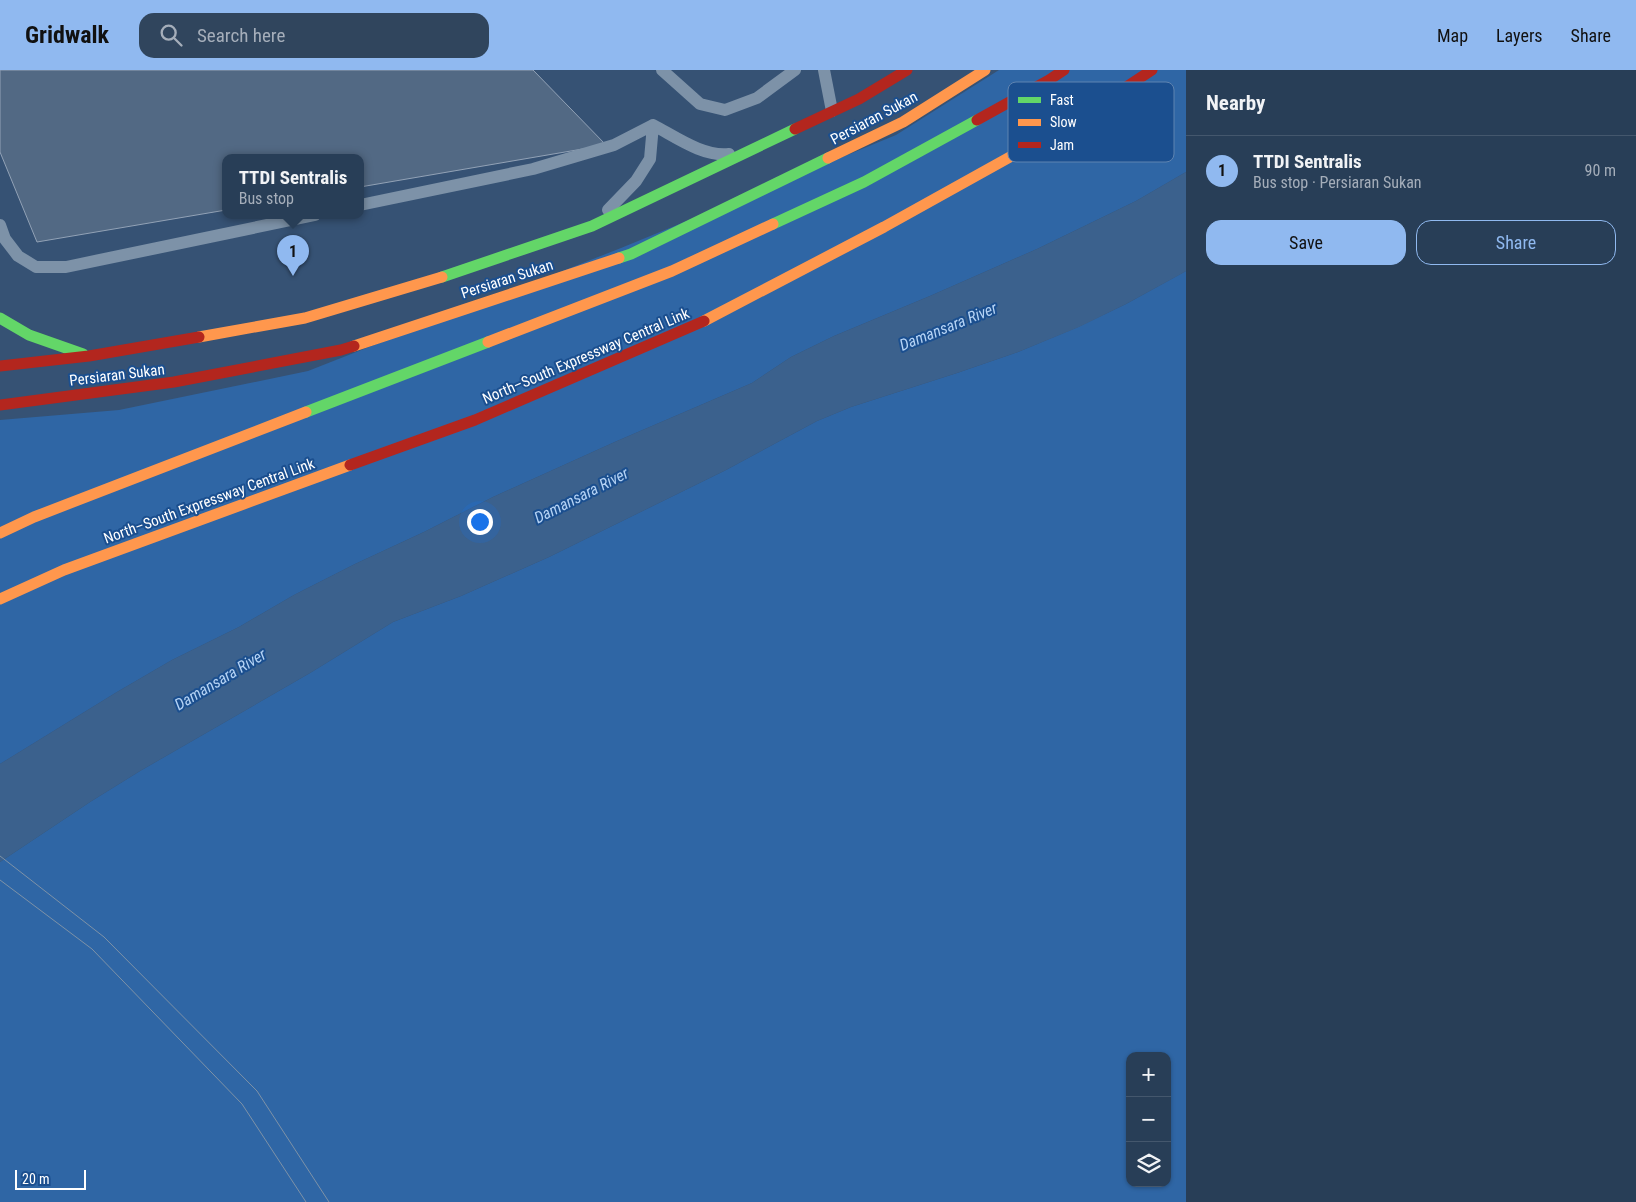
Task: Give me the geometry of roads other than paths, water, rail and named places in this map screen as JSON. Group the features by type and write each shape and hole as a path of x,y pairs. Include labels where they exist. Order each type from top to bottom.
{"main road":[{"name":"Persiaran Sukan","path":"0,366 89,356 304,318 457,272 592,226 859,99 907,70"},
{"name":"Persiaran Sukan","path":"0,405 174,382 340,350 631,254 903,122 985,70"},
{"path":"1045,82 1064,70"},
{"name":"North–South Expressway Central Link","path":"1134,82 1152,70"},
{"path":"0,533 34,517 672,271 864,182 1008,103"},
{"name":"North–South Expressway Central Link","path":"0,599 64,570 475,420 702,322 884,227 1008,159"},
{"path":"0,318 6,323 42,340 89,356"}],"lane":[{"path":"662,70 700,104 725,110 757,98 794,70"},
{"path":"824,70 832,111"},
{"path":"653,125 700,149 721,154 749,151"},
{"path":"364,204 534,169 614,145 653,125"},
{"path":"592,226 636,181 650,159 653,125"},
{"path":"0,225 6,239 18,256 36,267 66,267 296,219"}],"water":[{"name":"Damansara River","path":"1186,172 1186,271 1181,274 1079,327 1018,352 851,407 817,421 726,470 549,557 461,596 393,622 310,673 140,771 0,862 0,764 172,660 239,627 294,595 355,564 493,497 752,383 791,357 834,336 1037,249 1136,201"}],"tram line":[{"path":"0,856 104,937 257,1091 329,1202"},
{"path":"0,880 92,949 242,1104 306,1202"}],"place":[{"name":"TTDI Sentralis","path":"293,276"}]}
